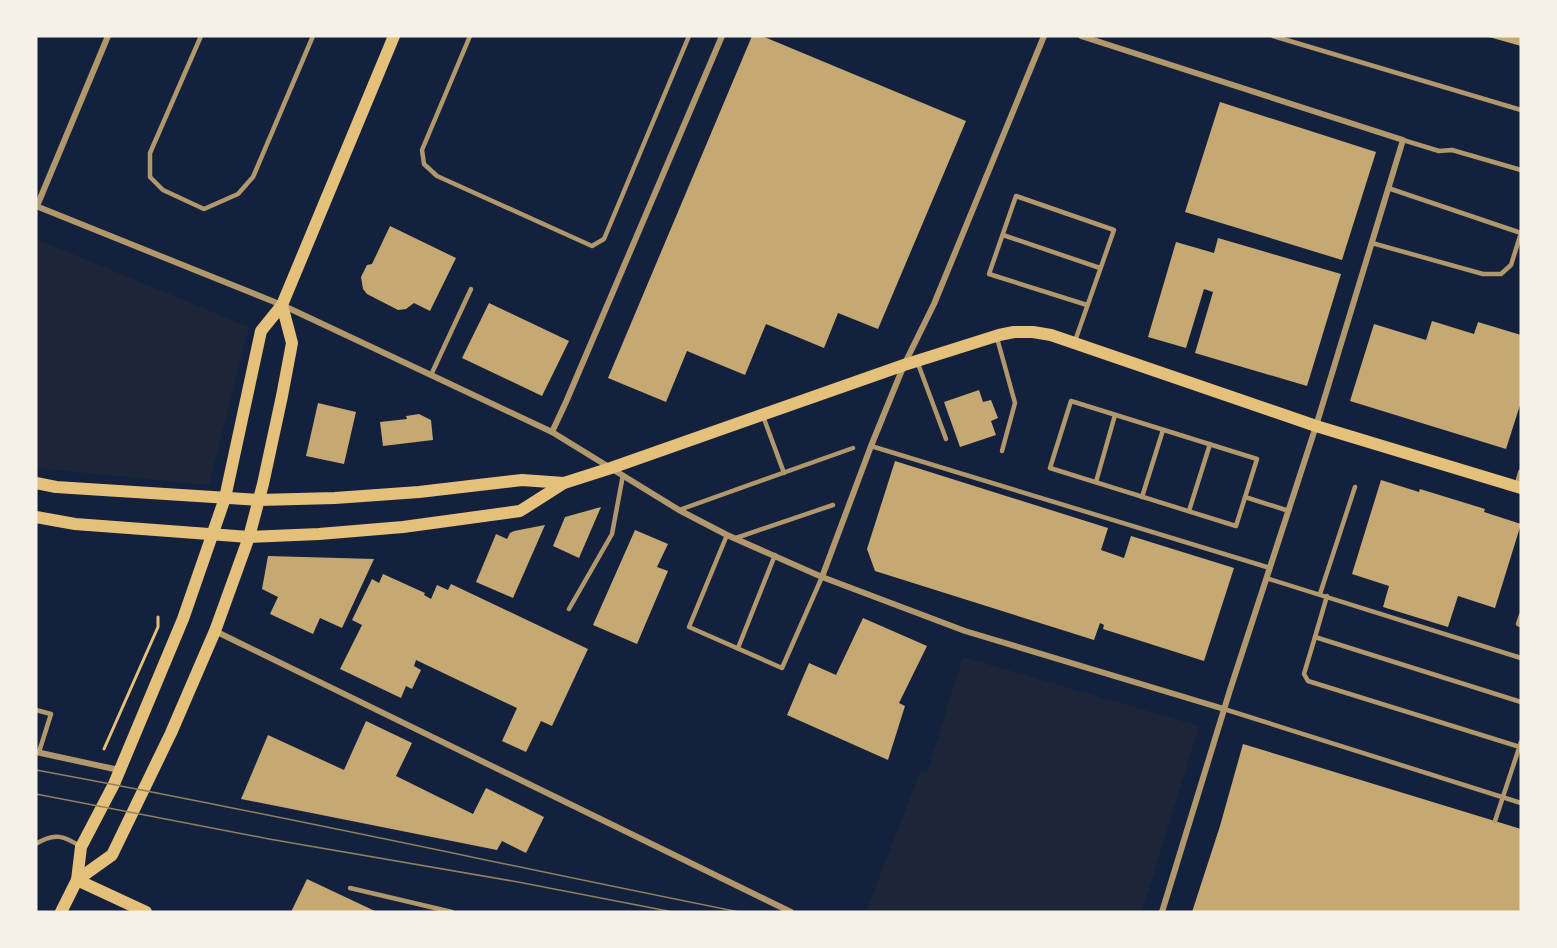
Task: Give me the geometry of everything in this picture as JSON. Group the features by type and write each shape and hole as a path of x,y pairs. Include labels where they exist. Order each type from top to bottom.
{"main road":[{"path":"61,912 77,880 81,847 114,784 183,619 225,498 261,331 282,305 394,36"},
{"path":"77,880 112,855 171,734 215,632 249,537 292,343 282,305"},
{"path":"36,517 75,524 249,537 404,527 520,511 564,483 911,363 1014,332 1051,335 1316,426 1519,488"},
{"path":"36,483 56,487 259,500 419,492 522,480 564,483"},
{"path":"77,880 146,912"}],"street":[{"path":"108,36 36,206 282,305 552,432 679,510 728,535 822,577 965,631 1224,709"},
{"path":"552,432 722,36"},
{"path":"822,577 871,446 911,363 1044,36"},
{"path":"1081,36 1403,140 1316,426 1224,709 1162,912"},
{"path":"1519,488 1521,472"},
{"path":"215,632 791,912"},
{"path":"37,752 119,770"}],"lane":[{"path":"201,36 150,153 150,177 163,190 204,208 238,194 253,177 313,36"},
{"path":"470,36 422,150 424,164 437,176 592,246 604,239 689,36"},
{"path":"1273,36 1521,110"},
{"path":"1403,140 1439,151 1452,150 1521,170"},
{"path":"1372,243 1483,274 1501,274 1511,265 1521,233 1388,188"},
{"path":"1074,344 1088,305 1100,268 1114,230 1016,196 989,274 1088,305"},
{"path":"1003,235 1100,268"},
{"path":"431,375 471,289"},
{"path":"996,336 1016,403 1002,451"},
{"path":"911,363 946,439"},
{"path":"1071,401 1163,430 1257,459 1236,525 1050,468 1071,401"},
{"path":"763,415 784,473"},
{"path":"1096,482 1115,415"},
{"path":"1142,497 1163,430"},
{"path":"1189,511 1210,444"},
{"path":"871,446 1269,568"},
{"path":"679,510 853,448"},
{"path":"569,609 612,534 623,475"},
{"path":"1320,594 1355,487"},
{"path":"1245,497 1289,511"},
{"path":"736,538 833,505"},
{"path":"728,535 689,627 782,668 822,577"},
{"path":"738,648 775,555"},
{"path":"1266,578 1521,658"},
{"path":"1327,596 1304,674 1308,681 1520,745 1496,821"},
{"path":"1521,615 1518,624 1521,625"},
{"path":"1315,637 1521,702"},
{"path":"1224,709 1521,803"},
{"path":"36,710 51,714 37,752"},
{"path":"36,844 50,837 67,837 81,847"},
{"path":"350,888 452,912"}],"path":[{"path":"104,749 158,627 158,617"}],"shaded area":[{"path":"36,239 249,327 209,485 36,468"},
{"path":"963,657 1199,726 1142,912 866,912 920,772 927,773"}],"building":[{"path":"752,36 762,36 966,121 878,329 838,313 824,348 766,324 745,375 687,351 666,402 608,378"},
{"path":"1521,36 1521,46 1489,37"},
{"path":"1220,102 1376,152 1342,260 1185,212"},
{"path":"390,226 456,258 430,311 414,303 406,309 398,310 367,294 363,289 361,277 367,265 372,264"},
{"path":"1218,238 1341,274 1307,386 1195,353 1213,292 1204,289 1186,348 1148,337 1176,242 1214,253"},
{"path":"489,303 569,341 542,396 462,358"},
{"path":"1432,321 1474,334 1478,322 1521,335 1521,402 1506,449 1350,401 1374,324 1426,340"},
{"path":"979,390 983,402 991,400 998,418 991,421 996,435 960,447 944,402"},
{"path":"318,403 356,412 344,464 306,456"},
{"path":"419,414 431,420 433,440 383,446 380,422 407,419 406,416"},
{"path":"895,461 1108,528 1101,550 1124,558 1131,536 1234,568 1204,661 1103,629 1104,625 1100,623 1094,640 875,571 867,549"},
{"path":"1381,480 1419,492 1420,489 1485,509 1484,512 1521,524 1495,608 1458,596 1448,627 1383,607 1389,586 1352,574"},
{"path":"601,507 579,558 553,546 565,517"},
{"path":"545,525 513,598 476,582 496,534 507,539 514,531"},
{"path":"635,530 668,544 657,567 668,571 637,644 593,625"},
{"path":"268,556 374,559 342,628 320,618 313,634 270,614 278,597 262,589"},
{"path":"383,574 425,593 424,595 431,599 437,585 448,590 451,584 588,649 552,726 541,721 526,752 502,741 517,708 416,660 414,666 421,670 412,689 406,686 401,698 340,669 362,625 352,620 372,579 379,583"},
{"path":"863,618 927,646 899,703 905,706 888,760 787,715 809,663 836,675"},
{"path":"366,721 412,743 396,776 473,814 486,788 544,817 526,853 502,841 497,850 241,799 268,735 344,770"},
{"path":"1243,744 1521,829 1521,912 1192,912 1220,826"},
{"path":"307,879 377,912 291,912"}],"tram line":[{"path":"36,770 300,821 739,912"},
{"path":"36,794 269,839 518,882 673,912"}]}
